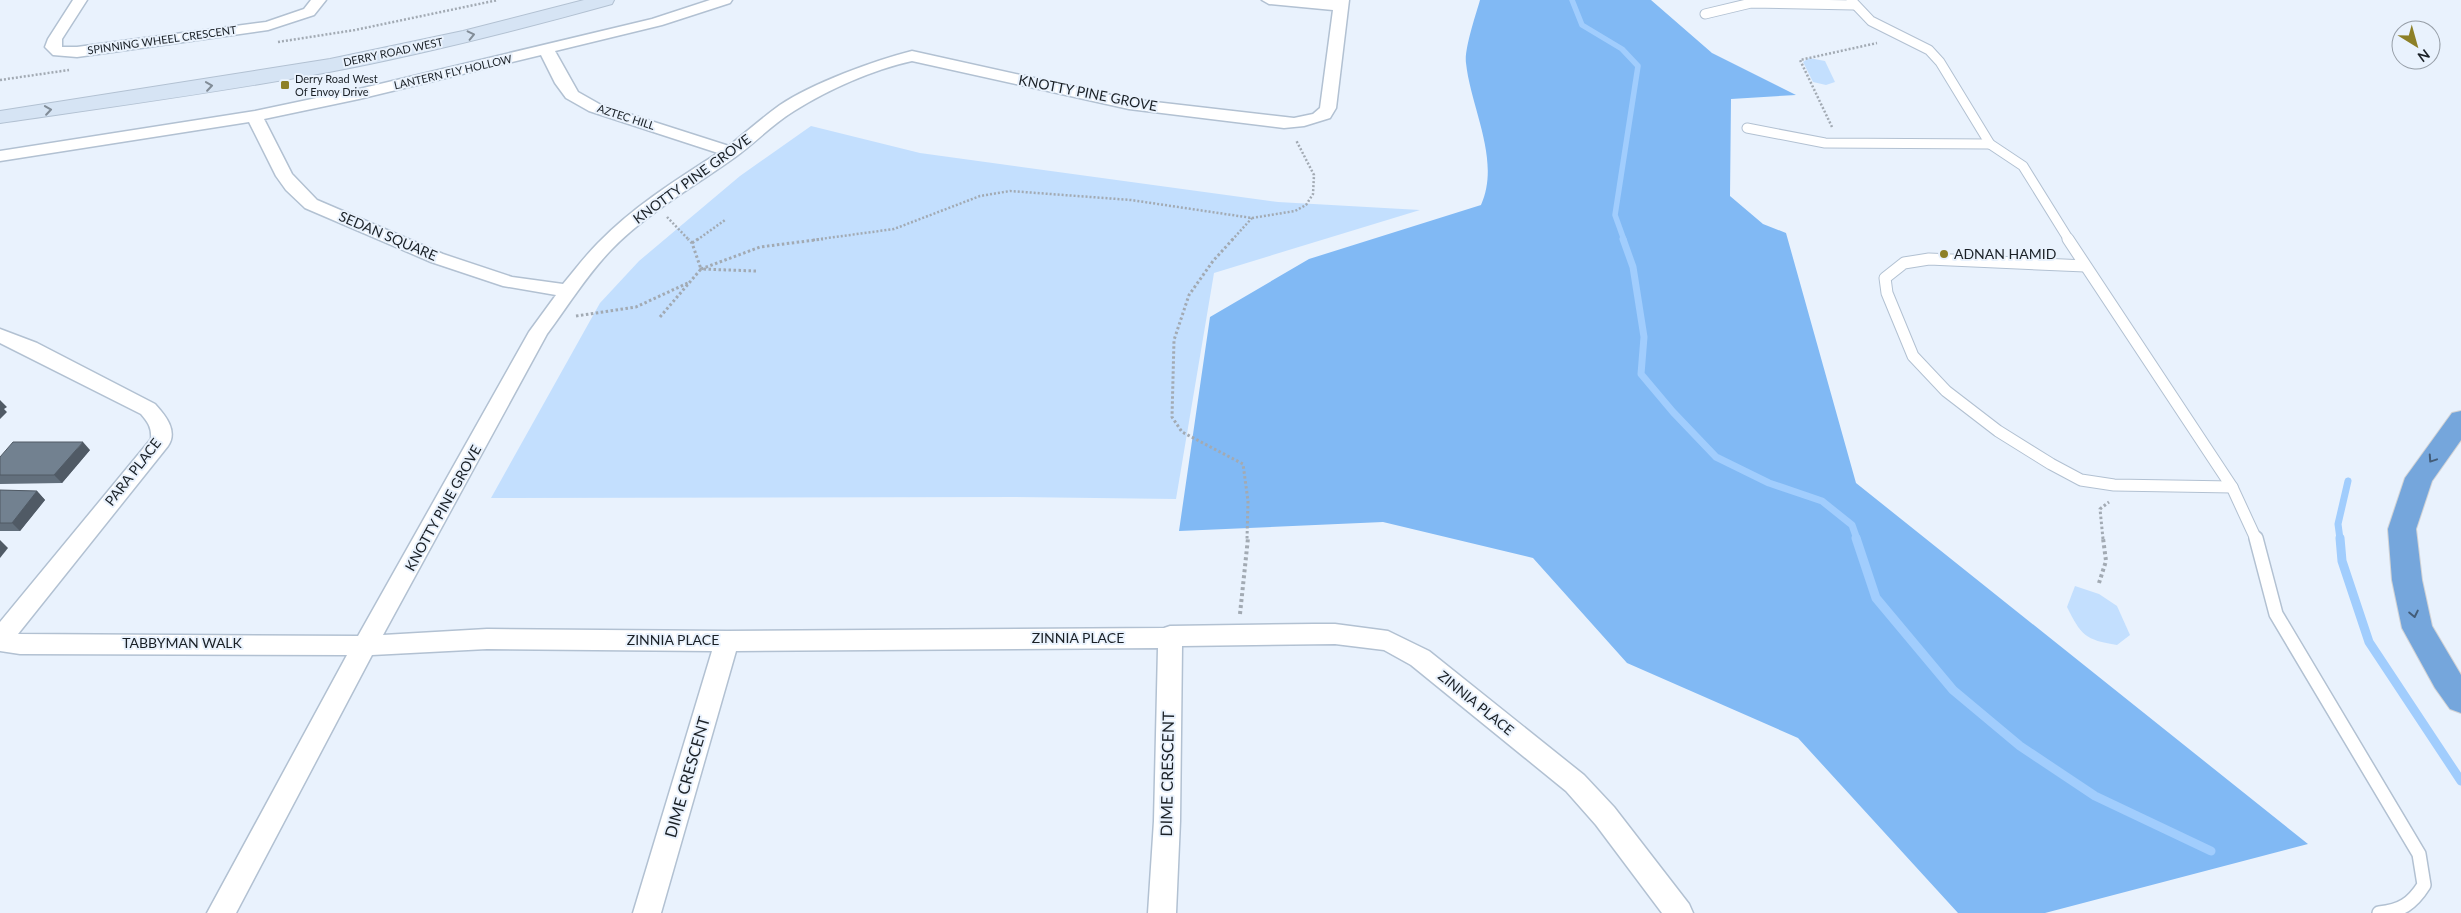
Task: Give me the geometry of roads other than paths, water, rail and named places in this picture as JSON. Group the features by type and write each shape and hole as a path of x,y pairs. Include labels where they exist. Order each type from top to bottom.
{"highway":[{"path":"2461,420 2419,478 2402,529 2407,580 2418,628 2446,679 2461,699"}],"main road":[{"name":"DERRY ROAD WEST","path":"0,100 224,66 379,39 500,13 546,0"},
{"name":"DERRY ROAD WEST","path":"0,117 222,84 376,56 508,27 605,0"}],"street":[{"name":"SPINNING WHEEL CRESCENT","path":"80,0 55,39 53,47 58,52 77,52 268,26 309,12 319,0"},
{"name":"LANTERN FLY HOLLOW","path":"0,156 255,116 657,22 725,0"},
{"path":"1269,0 1341,3"},
{"name":"KNOTTY PINE GROVE","path":"221,913 365,646 548,319 568,290 604,247 655,204 686,180 731,152 787,108 816,93 887,62 912,56 931,58 1129,104 1284,123 1303,122 1318,118 1327,112 1341,3"},
{"name":"AZTEC HILL","path":"546,49 563,83 572,95 589,105 731,152"},
{"name":"SEDAN SQUARE","path":"255,116 284,179 300,196 311,204 445,260 510,282 569,291"},
{"name":"PARA PLACE","path":"0,335 30,348 138,406 148,409 160,422 162,431 160,441 0,640"},
{"name":"ZINNIA PLACE","path":"365,646 487,639 1166,638 1170,636 1335,634 1388,641 1406,648 1575,783 1605,816 1679,913"},
{"name":"DIME CRESCENT","path":"1162,913 1167,821 1170,636"},
{"name":"TABBYMAN WALK","path":"0,640 20,644 365,646"},
{"name":"DIME CRESCENT","path":"647,913 727,640"}],"lane":[{"path":"1705,14 1749,2 1852,2 1872,22 1920,45 1940,62 1990,144 2023,166 2085,266 2232,487 2255,535 2276,614 2419,854 2424,885 2412,904 2389,912 2379,913"},
{"path":"1746,128 1806,140 1840,143 1990,144"},
{"path":"2085,266 1929,260 1906,261 1894,266 1885,278 1892,307 1913,356 1946,391 1998,431 2051,464 2081,480 2132,485 2232,487"}],"waterway":[{"path":"1572,0 1582,25 1622,49 1638,66 1615,215 1624,240"},
{"path":"1623,239 1633,267 1644,337 1641,374 1673,412 1716,457 1769,483 1822,501 1852,525 1857,539"},
{"path":"2340,539 2338,524 2348,481"},
{"path":"1856,538 1876,598 1953,690 2020,746 2095,796 2211,851"},
{"path":"2340,538 2342,561 2369,642 2461,781"}],"place":[{"name":"Derry Road West Of Envoy Drive","path":"285,85"},
{"name":"ADNAN HAMID","path":"1944,254"}]}
